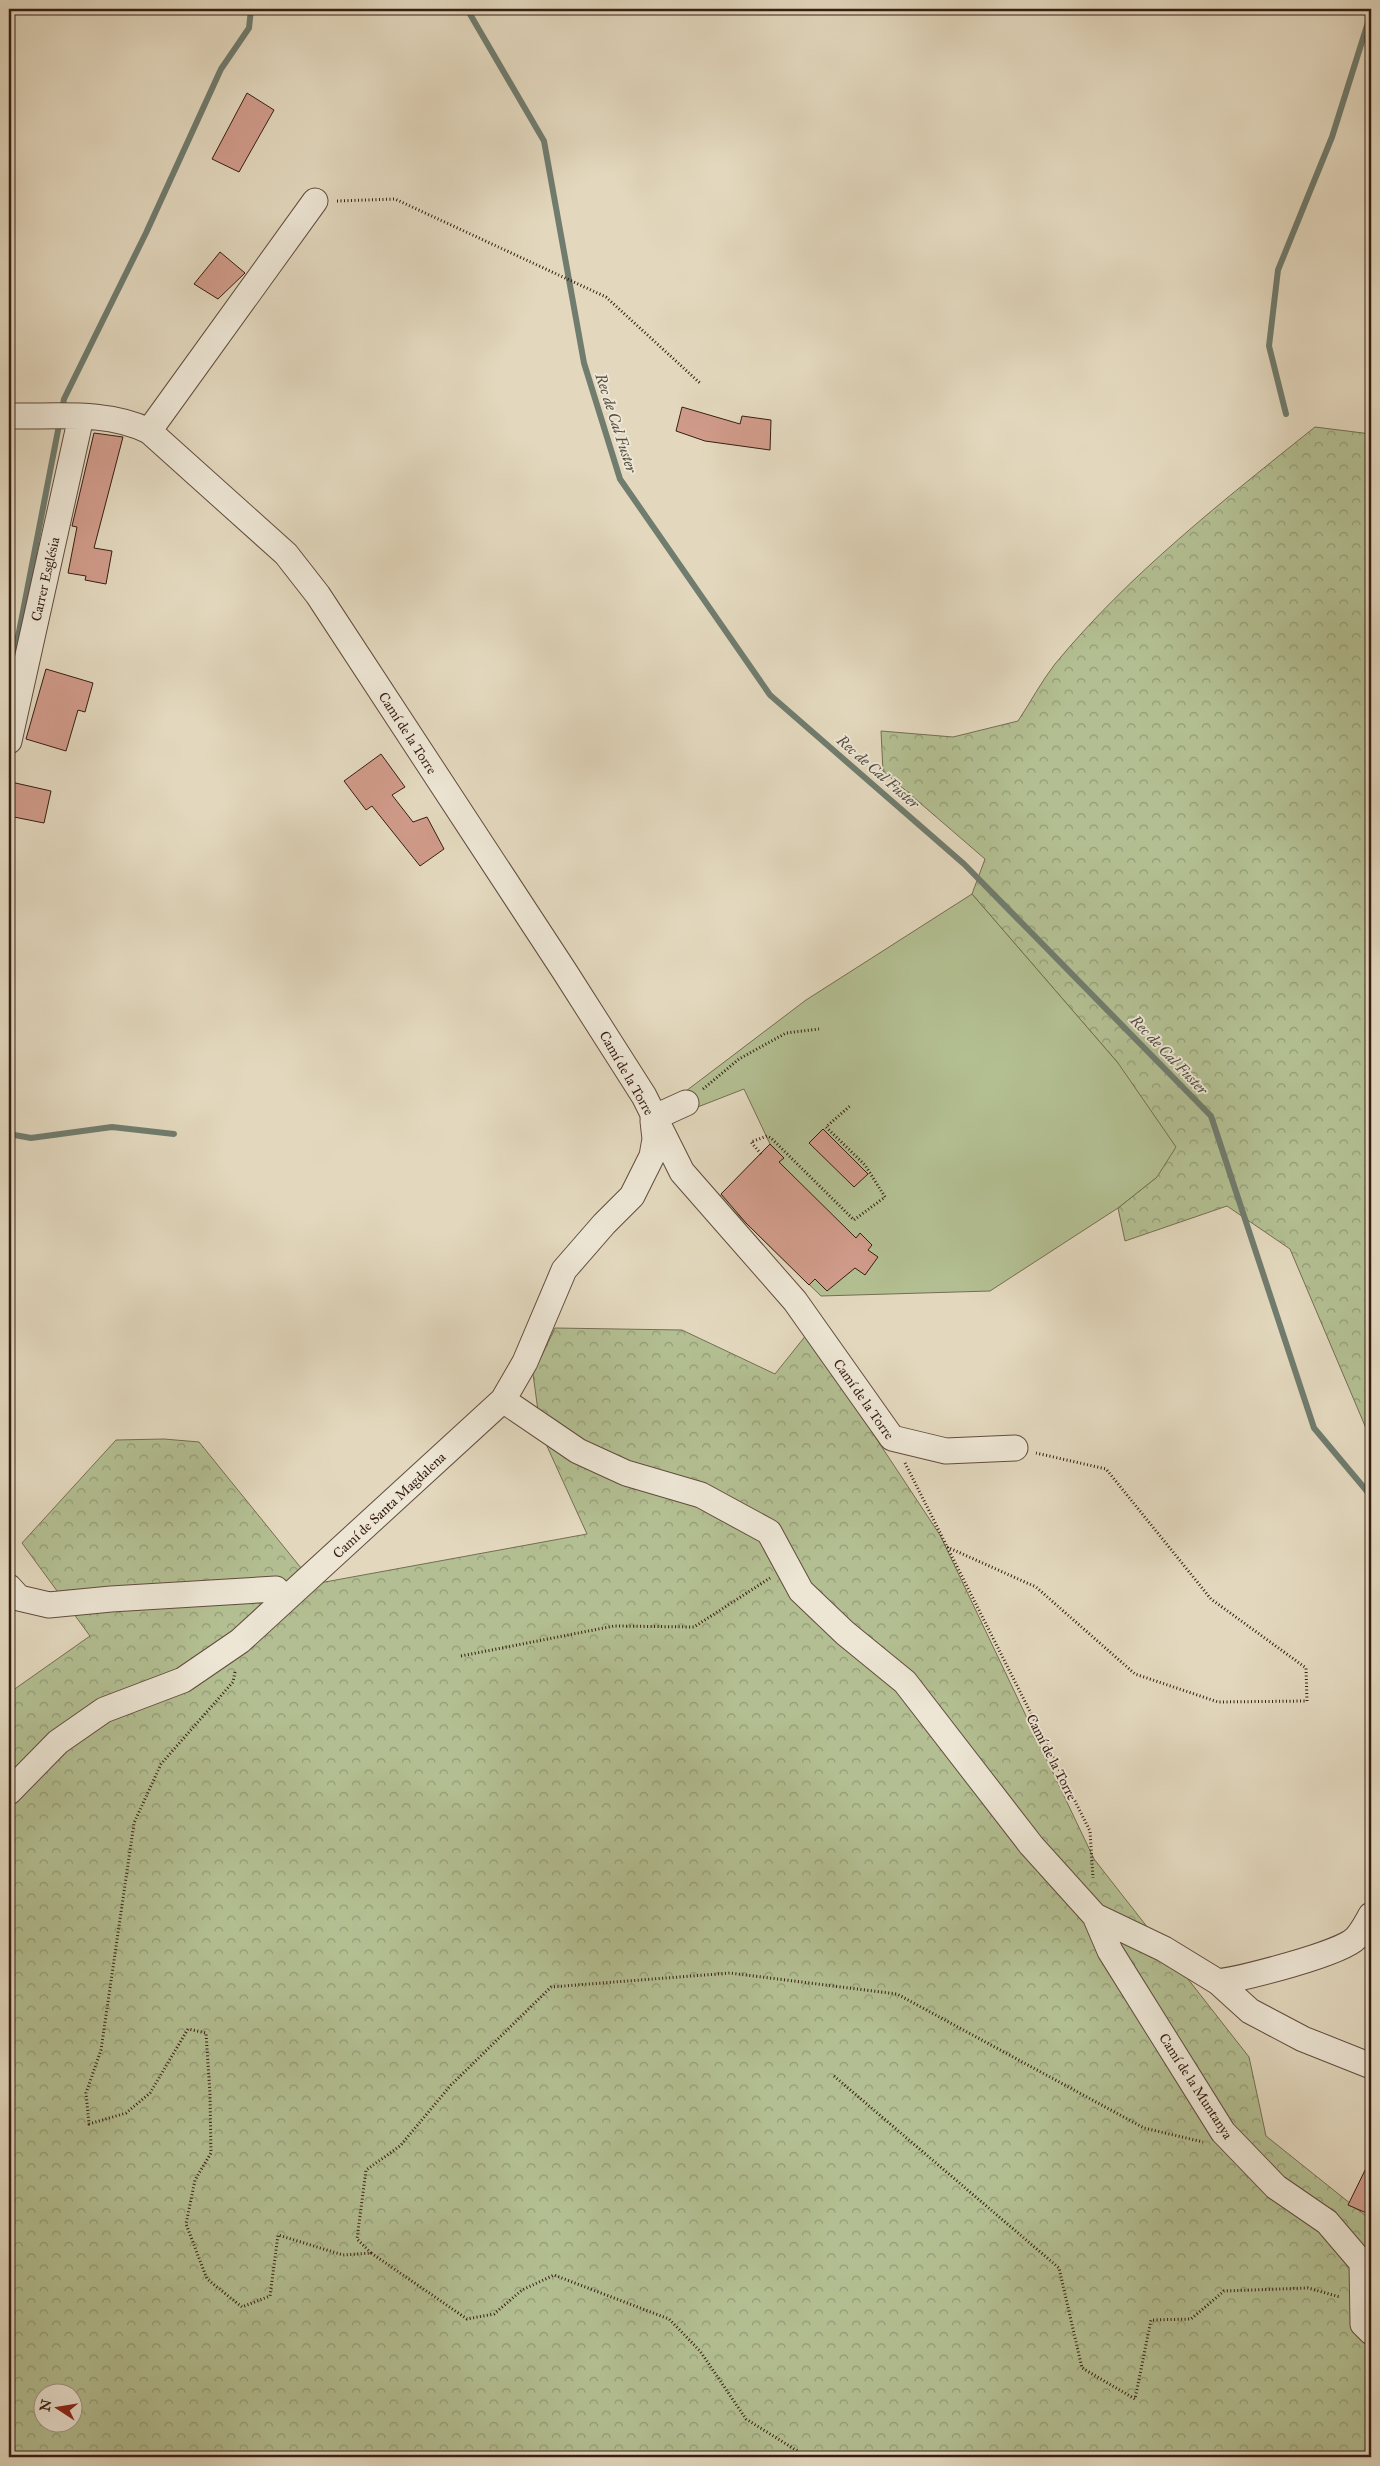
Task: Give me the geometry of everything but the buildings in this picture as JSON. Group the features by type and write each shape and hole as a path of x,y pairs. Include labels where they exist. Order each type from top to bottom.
{"street":[{"path":"149,431 315,202"},
{"name":"Camí de la Torre","path":"9,416 81,417 92,415 131,422 149,431 286,554 318,595 565,972 644,1096 653,1118 682,1172 795,1301 892,1438"},
{"name":"Carrer Església","path":"9,741 81,417"},
{"path":"653,1118 686,1103"},
{"name":"Camí de Santa Magdalena","path":"9,1792 58,1742 104,1710 183,1680 240,1640 285,1598 336,1555 504,1400 525,1362 564,1270 604,1224 632,1196 652,1156 655,1139 653,1118"},
{"path":"504,1400 578,1451 626,1473 702,1495 769,1532 801,1591 845,1633 905,1682 1032,1845 1095,1916 1164,1949 1218,1982 1250,2011 1303,2039 1371,2066"},
{"path":"892,1438 946,1451 1016,1448"},
{"path":"9,1587 19,1598 49,1605 111,1598 276,1589 285,1598"},
{"path":"1218,1982 1245,1978 1332,1951 1356,1939 1371,1915"},
{"name":"Camí de la Muntanya","path":"1095,1916 1110,1951 1223,2132 1276,2188 1327,2222 1362,2263 1363,2324 1371,2332"}],"path":[{"path":"315,202 395,199 606,297 701,384"},
{"path":"686,1103 738,1058 786,1032 819,1029"},
{"path":"761,1154 751,1142 767,1136 854,1220 885,1197 866,1165 826,1127 851,1105"},
{"name":"Camí de la Torre","path":"892,1438 1090,1831 1095,1916"},
{"path":"947,1547 1036,1587 1135,1674 1218,1702 1307,1701 1306,1668 1212,1599 1106,1469 1016,1448"},
{"path":"461,1656 614,1626 694,1628 788,1566"},
{"path":"240,1640 233,1682 161,1764 134,1823 102,2050 86,2093 89,2124 126,2113 150,2093 188,2029 206,2033 211,2153 195,2180 186,2224 207,2279 242,2307 270,2296 278,2235 343,2255 371,2254"},
{"path":"807,2457 746,2419 700,2351 669,2319 554,2275 522,2290 494,2314 467,2319 371,2254 357,2238 366,2170 400,2146 450,2085 551,1987 730,1972 897,1994 1144,2128 1240,2150"},
{"path":"834,2076 1059,2268 1082,2368 1135,2399 1151,2320 1191,2319 1224,2291 1308,2288 1364,2303"}],"green space":[{"path":"1315,427 1371,434 1371,1440 1290,1249 1227,1206 1125,1241 1118,1208 1157,1177 1118,1063 972,894 985,859 883,771 881,731 953,737 1018,721 1055,664 1114,599 1212,510"},
{"path":"972,894 1118,1063 1176,1147 1157,1177 1118,1208 990,1291 821,1296 719,1197 770,1144 744,1089 690,1110 682,1094 806,1000"},
{"path":"555,1328 682,1330 775,1374 807,1334 940,1535 1094,1859 1249,2057 1266,2136 1371,2220 1371,2457 9,2457 9,1693 90,1636 22,1543 116,1440 164,1439 199,1442 314,1584 587,1534 541,1433 533,1374"}],"waterway":[{"path":"62,410 64,399 146,233 221,69 249,28 251,9"},
{"name":"Rec de Cal Fuster","path":"467,9 544,141 584,363 620,479 770,695 964,864 1211,1116 1314,1428 1371,1496"},
{"path":"1286,414 1269,346 1278,270 1332,137 1371,13"},
{"path":"9,674 19,632 60,420"},
{"path":"9,1134 31,1138 112,1127 174,1134"}]}
